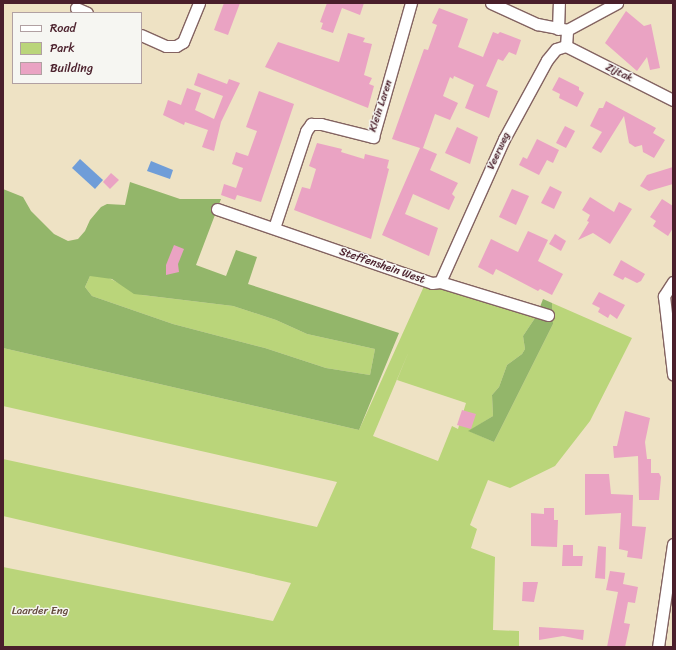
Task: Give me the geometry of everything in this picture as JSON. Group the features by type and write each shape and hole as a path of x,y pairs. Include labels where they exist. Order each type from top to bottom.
{"street":[{"path":"142,35 166,46 176,46 183,42 198,3"},
{"name":"Klein Laren","path":"274,228 306,131 311,124 321,124 373,137 411,3"},
{"path":"492,3 537,24 562,30 616,3"},
{"path":"559,3 562,30 566,46"},
{"path":"76,8 86,12"},
{"name":"Zijtak","path":"566,46 673,100"},
{"name":"Veerweg","path":"433,286 508,132 547,60 556,49 566,46"},
{"name":"Steffenshein West","path":"217,209 274,228 433,286 548,315"},
{"path":"656,308 673,282"},
{"path":"664,296 673,363 673,374"},
{"path":"658,647 673,544"}],"green space":[{"path":"130,182 180,199 221,199 196,265 226,276 236,250 257,257 248,284 399,333 359,430 3,348 3,189 23,197 31,211 54,234 68,241 78,239 85,231 90,220 101,207 107,204 125,205","holes":["90,276 112,279 134,294 233,306 276,320 307,334 375,349 370,375 326,368 265,348 173,324 92,296 85,287"]},
{"path":"90,276 105,276 142,295 233,306 276,320 307,334 375,349 370,375 326,368 265,348 173,324 92,296 85,287"},
{"name":"Laarder Eng","path":"425,284 537,315 523,336 525,349 522,354 507,365 499,387 492,395 493,416 469,431 494,442 553,324 552,303 632,338 590,421 555,466 510,488 488,480 470,525 477,529 471,548 495,557 493,630 519,631 519,647 3,647 3,567 273,621 291,583 3,516 3,459 317,527 337,482 3,406 3,348 359,430","holes":["409,351 397,380 466,403 458,429 452,426 438,461 373,436"]},
{"path":"543,299 552,303 553,324 494,442 468,431 493,416 492,395 499,387 507,365 522,354 525,349 523,336 537,315"}],"water":[{"path":"80,159 103,180 95,189 72,168"},
{"path":"151,161 173,170 170,179 147,171"}],"building":[{"path":"224,3 240,3 228,35 214,30"},
{"path":"327,3 364,3 360,15 342,8 333,33 321,29 323,23 320,22"},
{"path":"439,8 468,19 458,47 483,57 493,32 498,34 500,32 521,40 516,55 509,52 503,61 498,59 486,86 498,91 489,118 465,108 474,85 454,76 453,79 450,77 443,96 458,103 450,120 435,114 423,148 437,154 430,170 458,183 452,194 455,197 449,210 413,194 405,214 438,228 429,256 382,235 420,148 392,139 424,49 428,50 437,25 432,23"},
{"path":"626,11 644,26 651,24 660,68 650,70 647,57 637,71 605,43"},
{"path":"348,33 365,38 363,42 372,44 364,75 372,78 369,84 374,86 368,108 265,67 278,42 339,62"},
{"path":"198,73 227,84 229,79 240,83 221,122 214,151 202,147 208,130 185,122 184,125 163,115 168,100 181,105 187,88 201,93 195,110 214,119 223,96 194,85"},
{"path":"559,77 579,87 579,90 584,93 577,107 559,98 560,94 552,90"},
{"path":"259,91 294,104 261,202 237,195 235,200 221,195 224,184 236,188 243,168 232,164 236,152 248,156 257,131 246,127"},
{"path":"606,101 656,128 653,133 665,140 654,158 643,152 642,145 635,147 629,143 624,116 601,153 592,148 602,132 590,126 599,108 603,108"},
{"path":"565,126 575,131 566,148 556,143"},
{"path":"457,127 478,137 470,164 445,153"},
{"path":"537,139 559,150 553,163 547,160 539,175 519,165 523,157 527,159"},
{"path":"317,143 342,149 341,152 364,159 365,154 389,160 387,168 389,169 371,239 294,210 302,187 310,189 316,169 309,166"},
{"path":"673,167 673,184 649,191 640,186 647,175"},
{"path":"111,173 119,180 110,189 103,182"},
{"path":"550,186 562,192 554,209 541,203"},
{"path":"512,189 529,196 516,225 499,217"},
{"path":"590,197 614,212 619,202 632,209 610,244 593,233 578,240 589,222 587,221 590,215 582,210"},
{"path":"662,199 673,206 673,228 668,236 653,226 656,221 650,217"},
{"path":"528,231 548,240 538,261 563,274 552,295 540,289 538,291 496,269 493,275 478,267 491,239 518,252"},
{"path":"555,234 566,241 561,251 549,244"},
{"path":"174,245 184,249 178,264 179,272 166,275 166,265"},
{"path":"621,260 645,274 641,281 637,283 625,277 623,280 613,275"},
{"path":"599,292 625,305 617,319 610,314 608,318 598,312 600,308 592,304"},
{"path":"462,410 476,414 471,429 457,425"},
{"path":"625,411 650,418 645,442 647,459 651,459 651,473 659,473 661,477 659,500 639,500 638,456 614,458 613,446 617,446"},
{"path":"585,474 609,474 611,494 633,495 632,526 646,527 642,559 627,557 628,551 619,549 621,513 585,515"},
{"path":"544,508 554,508 554,520 558,520 557,547 531,546 531,513 544,514"},
{"path":"563,545 573,545 573,556 583,556 582,566 562,566"},
{"path":"598,546 606,547 605,579 595,578"},
{"path":"610,571 625,573 623,584 638,587 635,603 628,602 624,623 630,624 625,647 607,647 618,592 606,590"},
{"path":"523,582 538,582 534,602 522,601"},
{"path":"539,627 584,630 583,640 563,636 539,640"}]}
